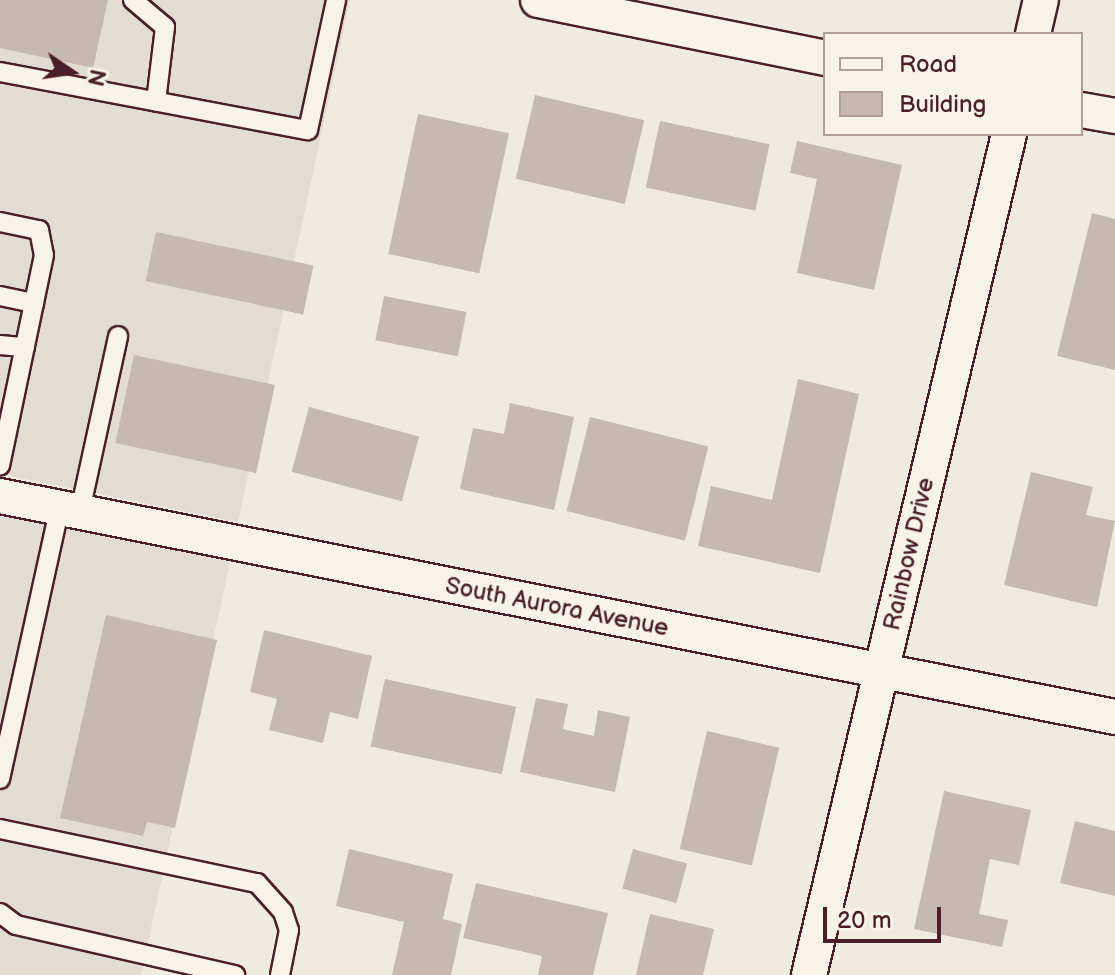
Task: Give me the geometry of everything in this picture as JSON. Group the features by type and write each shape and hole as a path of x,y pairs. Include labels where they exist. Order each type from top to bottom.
{"street":[{"path":"538,0 823,58"},
{"path":"1033,32 1041,0"},
{"path":"1083,110 1115,116"},
{"name":"Rainbow Drive","path":"809,975 1009,136"},
{"name":"South Aurora Avenue","path":"0,496 1115,717"}],"lane":[{"path":"133,0 165,27 156,101"},
{"path":"0,72 308,130 336,0"},
{"path":"0,222 39,230 44,255 25,347 7,401 0,465"},
{"path":"0,296 34,303"},
{"path":"0,779 118,336"},
{"path":"0,345 25,347"},
{"path":"0,829 257,883 283,912 289,930 280,975"},
{"path":"0,913 16,925 235,975"}],"shaded area":[{"path":"0,0 350,0 238,522 0,474"},
{"path":"0,516 230,562 141,975 0,975"}],"building":[{"path":"0,0 108,0 93,68 0,48"},
{"path":"535,95 644,120 625,204 516,179"},
{"path":"418,114 509,133 479,273 388,254"},
{"path":"660,121 770,144 755,211 646,188"},
{"path":"797,141 902,165 874,290 797,273 817,179 790,173"},
{"path":"1092,213 1115,219 1115,370 1057,356"},
{"path":"156,232 313,265 303,314 146,281"},
{"path":"384,296 466,312 458,356 375,340"},
{"path":"134,355 275,385 256,473 115,443"},
{"path":"798,379 859,394 820,573 698,546 711,486 772,500"},
{"path":"510,403 574,417 554,510 460,489 473,428 504,434"},
{"path":"309,407 419,437 402,501 292,472"},
{"path":"590,417 708,447 685,541 567,511"},
{"path":"1031,472 1093,487 1086,515 1115,521 1097,607 1004,585"},
{"path":"106,615 217,640 175,828 147,822 143,836 60,818"},
{"path":"264,630 372,656 358,719 330,712 323,743 269,730 277,699 250,692"},
{"path":"385,679 516,707 502,774 371,746"},
{"path":"536,698 568,704 563,729 594,736 598,710 630,717 615,792 520,772"},
{"path":"707,731 779,748 752,866 680,849"},
{"path":"944,791 1031,810 1019,865 990,859 979,914 1008,920 1002,947 914,929"},
{"path":"1075,821 1115,831 1115,896 1060,883"},
{"path":"349,849 453,874 443,919 462,924 451,975 392,975 404,922 336,906"},
{"path":"633,849 687,863 676,903 622,889"},
{"path":"476,883 608,913 593,975 538,975 542,956 463,938"},
{"path":"650,914 714,929 703,975 636,975"}]}
